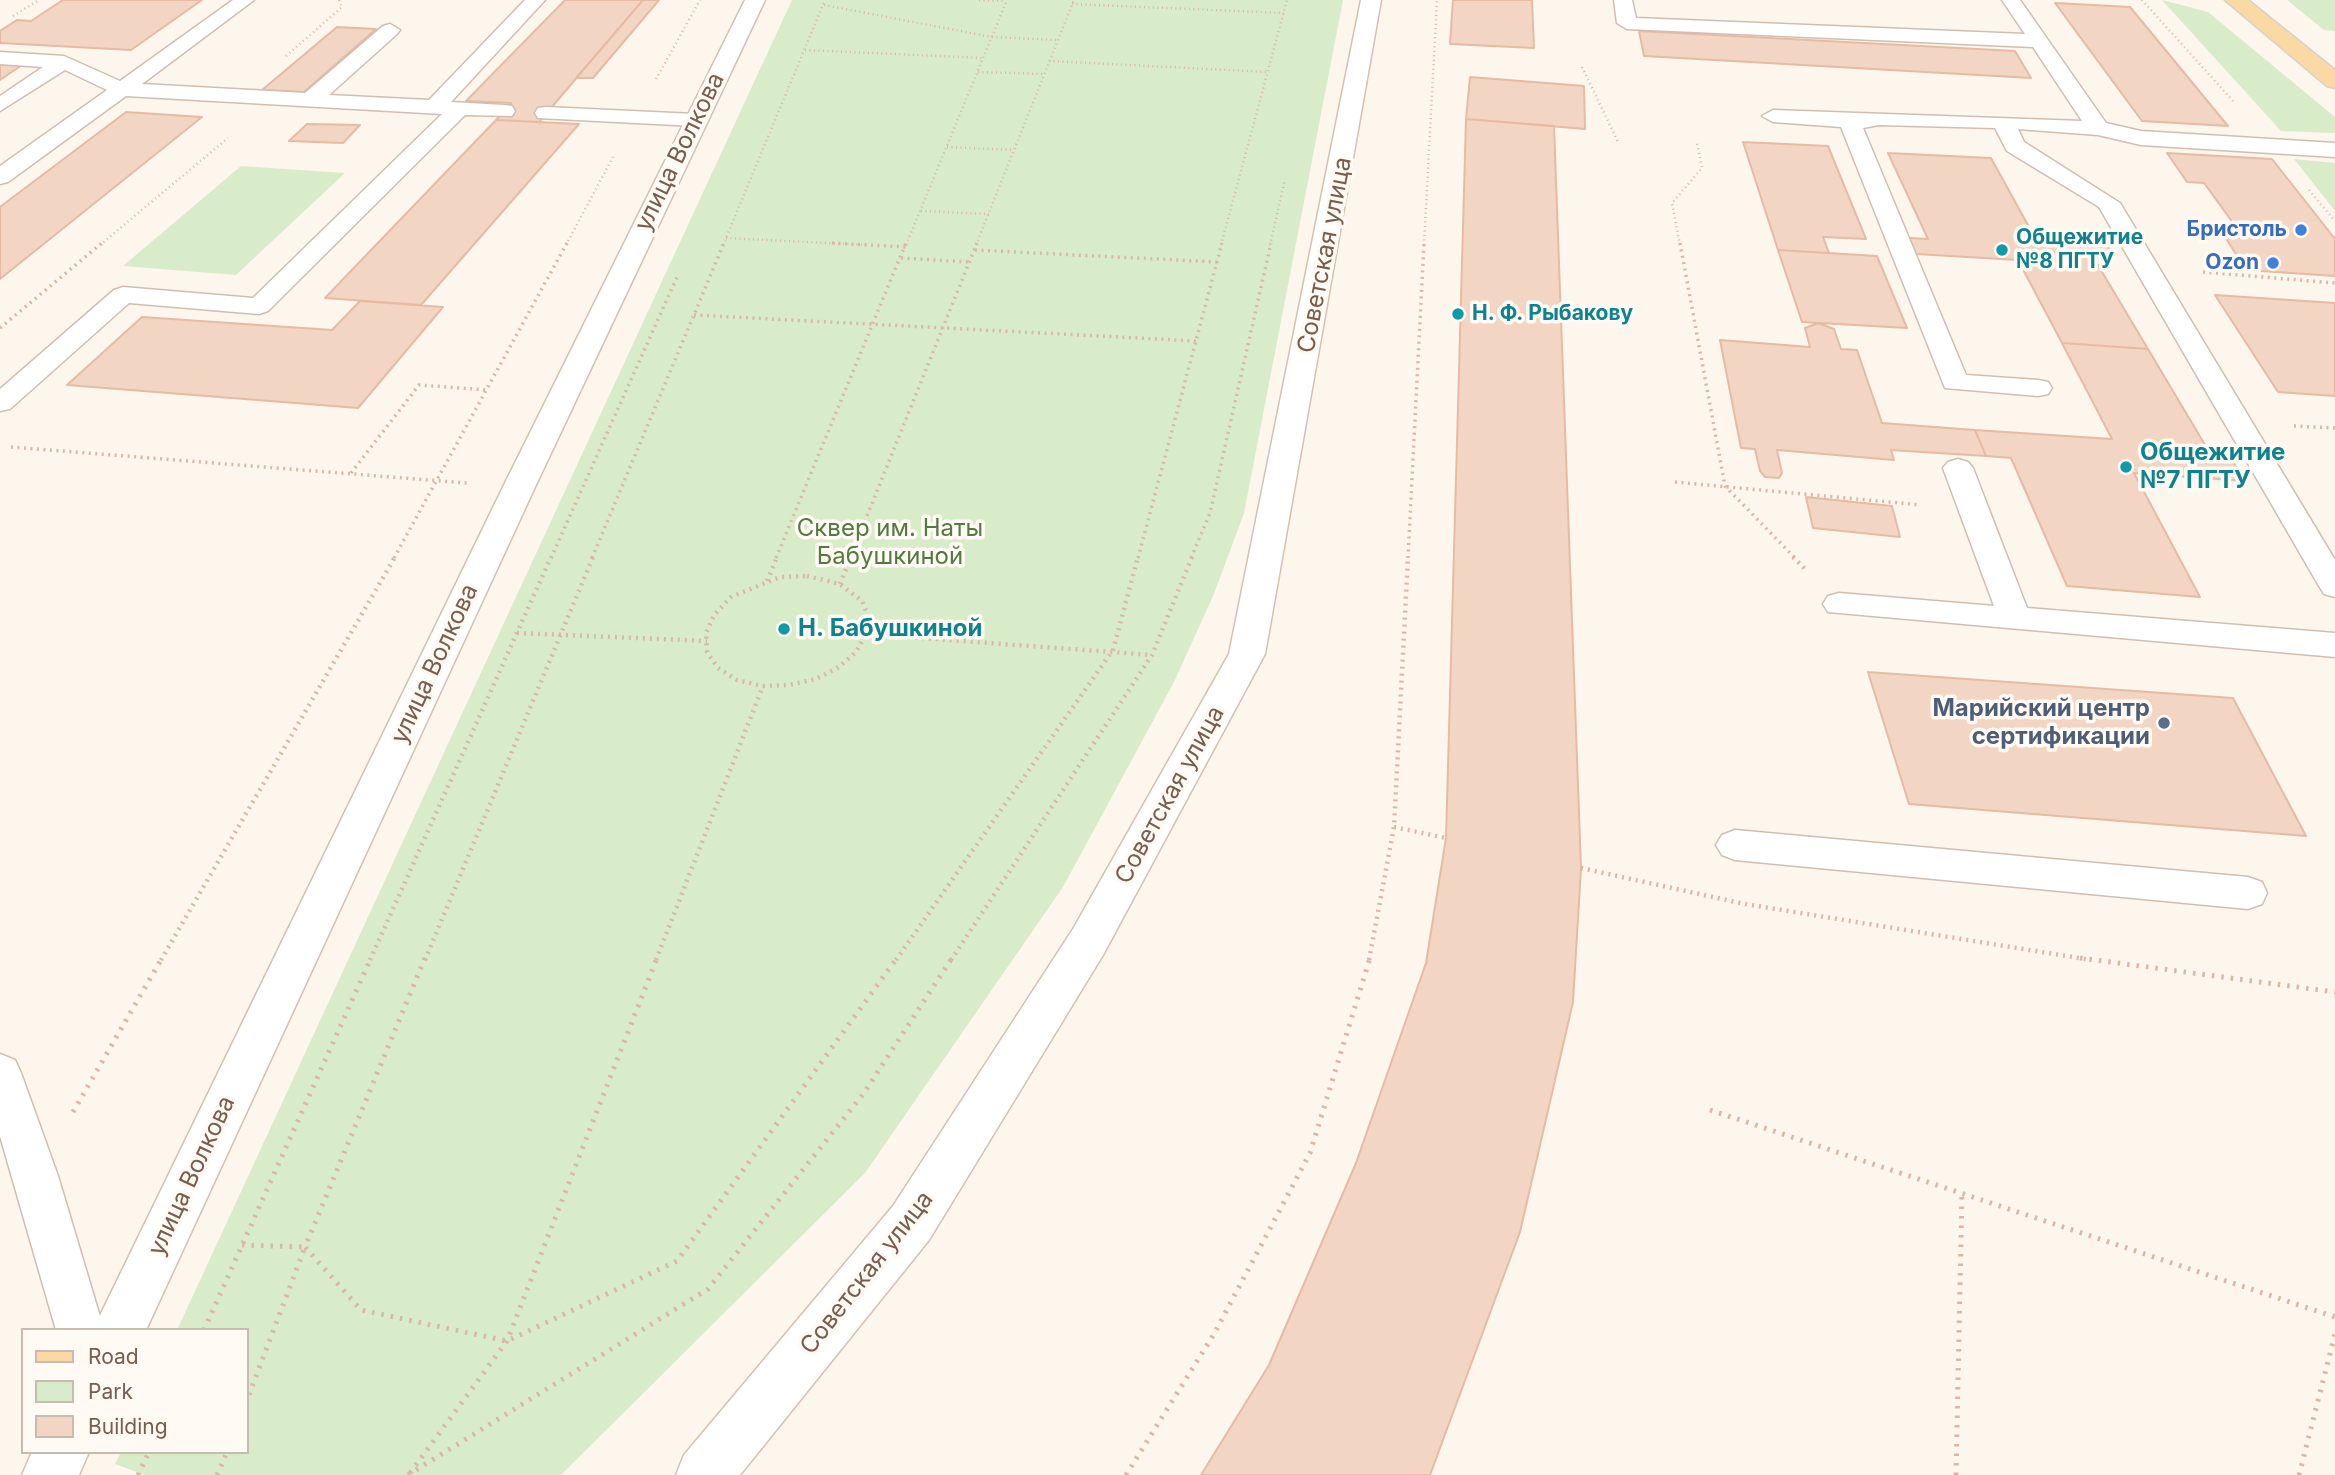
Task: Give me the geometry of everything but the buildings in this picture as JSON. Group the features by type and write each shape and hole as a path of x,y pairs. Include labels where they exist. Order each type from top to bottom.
{"main road":[{"path":"2235,0 2335,81"}],"street":[{"name":"улица Волкова","path":"120,1328 519,487 755,0"},
{"name":"Советская улица","path":"704,1475 911,1223 1088,942 1247,654 1371,0"},
{"path":"50,1475 60,1454"}],"lane":[{"path":"0,177 245,0"},
{"path":"433,107 536,0"},
{"path":"1623,0 1628,23 2039,41"},
{"path":"2011,0 2098,128"},
{"path":"310,100 390,30"},
{"path":"0,58 64,62 121,89 504,111"},
{"path":"0,105 64,62"},
{"path":"0,403 123,295 259,306 460,108"},
{"path":"546,113 695,120"},
{"path":"1773,116 2003,122 2098,128 2141,138 2335,150"},
{"path":"1849,118 2014,146 2108,202 2335,586"},
{"path":"1849,118 1955,382 2038,388"},
{"path":"2003,122 2014,146"},
{"path":"1958,468 2015,619"},
{"path":"1839,604 2335,645"},
{"path":"1735,845 2248,893"},
{"path":"0,1073 36,1176 79,1328"}],"path":[{"path":"10,18 39,0"},
{"path":"241,96 342,7 340,0"},
{"path":"36,1176 439,481 700,0"},
{"path":"766,581 1007,1 979,0"},
{"path":"242,1245 305,1247 361,1310 507,1341 677,1261 828,1057 1113,650 1287,0"},
{"path":"1126,1475 1214,1334 1310,1153 1374,945 1394,827 1437,0"},
{"path":"2142,0 2273,146"},
{"path":"248,1397 305,1247 824,2 992,37 1058,40"},
{"path":"840,584 1073,2 1284,13"},
{"path":"805,50 983,58"},
{"path":"1049,61 1268,72"},
{"path":"1582,67 1618,142"},
{"path":"978,72 1044,74"},
{"path":"0,328 277,98"},
{"path":"1697,143 1702,168 1672,203 1725,486 1839,604"},
{"path":"947,147 1014,150"},
{"path":"408,1475 708,1289 864,1093 1152,655 1210,513 1286,176"},
{"path":"921,211 989,214"},
{"path":"726,238 906,247"},
{"path":"975,250 1217,262"},
{"path":"901,258 970,262"},
{"path":"205,1328 682,266"},
{"path":"2147,268 2335,283"},
{"path":"694,315 1196,341"},
{"path":"350,474 419,384 488,390"},
{"path":"0,446 519,487"},
{"path":"1675,482 1974,510"},
{"path":"807,576 840,584 862,601 868,616 866,634 856,652 839,667 816,679 789,685 763,686 737,680 718,668 707,652 706,633 714,615 731,597 766,581 807,576"},
{"path":"517,633 707,641"},
{"path":"866,634 1113,650 1152,655"},
{"path":"408,1475 507,1341 763,686"},
{"path":"1394,827 1446,838"},
{"path":"1581,867 1772,909 2139,968 2335,992"},
{"path":"1710,1110 2335,1317"},
{"path":"1956,1475 1962,1193"},
{"path":"2299,1475 2335,1334"},
{"path":"138,1475 148,1454"},
{"path":"217,1475 226,1454"}],"green space":[{"name":"Сквер им. Наты Бабушкиной","path":"792,0 1343,0 1244,513 1214,594 1174,682 1063,887 865,1173 561,1475 145,1475 115,1464 120,1454 248,1454 248,1328 178,1328"},
{"path":"2162,0 2208,12 2335,117 2335,133 2281,131"},
{"path":"2287,0 2335,0 2335,31 2324,30"},
{"path":"2294,159 2335,163 2335,211"},
{"path":"241,166 345,173 236,275 123,266"}],"place":[{"name":"Бристоль","path":"2301,230"},
{"name":"Общежитие №8 ПГТУ","path":"2002,250"},
{"name":"Ozon","path":"2273,263"},
{"name":"Н. Ф. Рыбакову","path":"1458,314"},
{"name":"Общежитие №7 ПГТУ","path":"2126,467"},
{"name":"Н. Бабушкиной","path":"784,629"},
{"name":"Марийский центр сертификации","path":"2164,723"}]}
